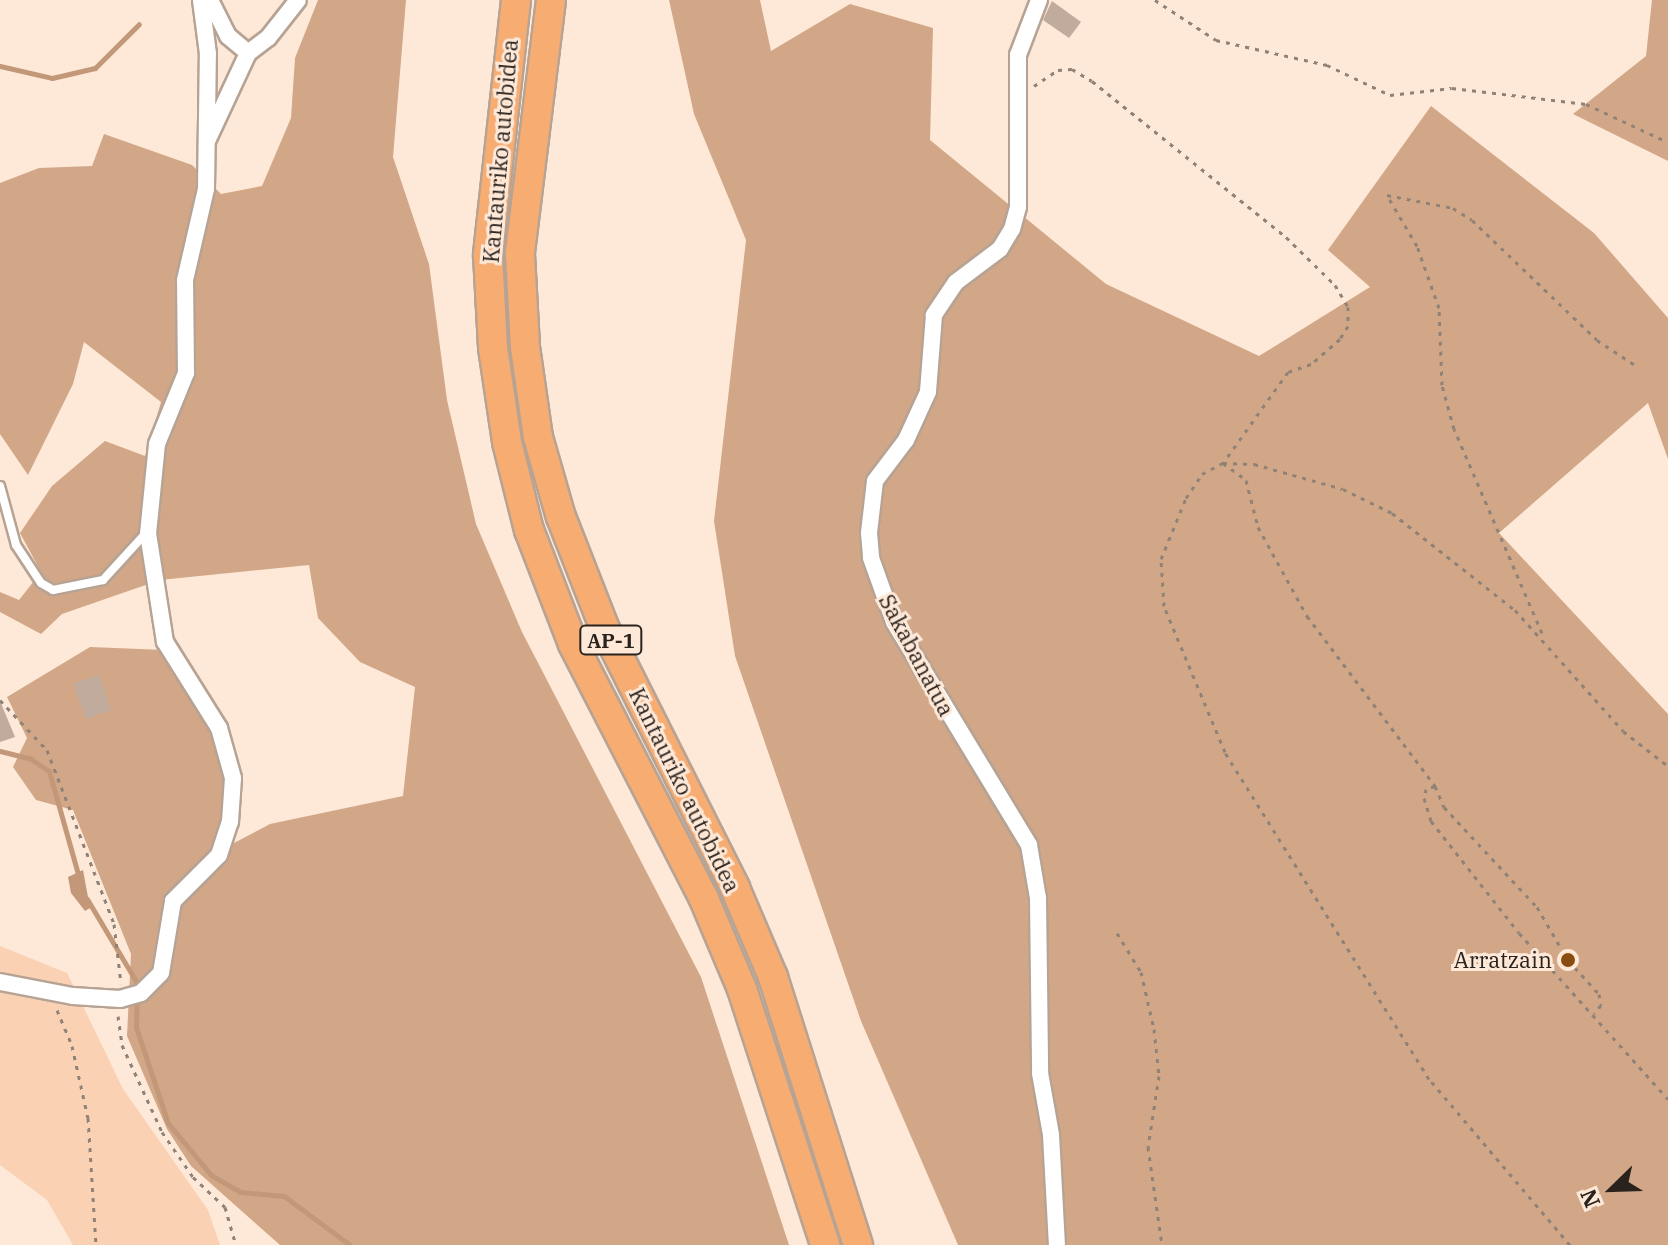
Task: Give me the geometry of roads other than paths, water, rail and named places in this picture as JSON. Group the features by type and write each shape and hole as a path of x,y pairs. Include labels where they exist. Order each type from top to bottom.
{"highway":[{"name":"Kantauriko autobidea","path":"516,0 488,255 493,348 507,442 529,530 573,644 661,811 731,963 825,1245"},
{"name":"Kantauriko autobidea","path":"551,0 520,254 525,347 538,437 561,517 604,627 710,836 773,977 858,1245"}],"street":[{"path":"0,982 50,992 129,996 161,973 173,901 219,855 230,822 233,778 219,728 165,642 149,529 157,444 186,373 185,280 206,189 204,150 208,54 201,0"},
{"path":"210,0 228,36 248,53"},
{"path":"204,150 248,53 268,38 298,0"},
{"name":"Sakabanatua","path":"1039,0 1018,55 1018,207 1012,229 1000,249 956,282 934,315 928,392 906,440 875,481 869,533 871,558 894,622 1029,845 1038,898 1040,1073 1051,1135 1057,1245"}],"lane":[{"path":"0,486 1,498 28,566 53,590 103,580 149,529"}],"waterway":[{"path":"0,66 52,78 95,68 139,24"},
{"path":"0,751 31,759 49,771 78,874"},
{"path":"87,899 137,983 136,1027 168,1123 211,1175 240,1192 284,1196 350,1245"}],"place":[{"name":"Arratzain","path":"1568,960"}]}
